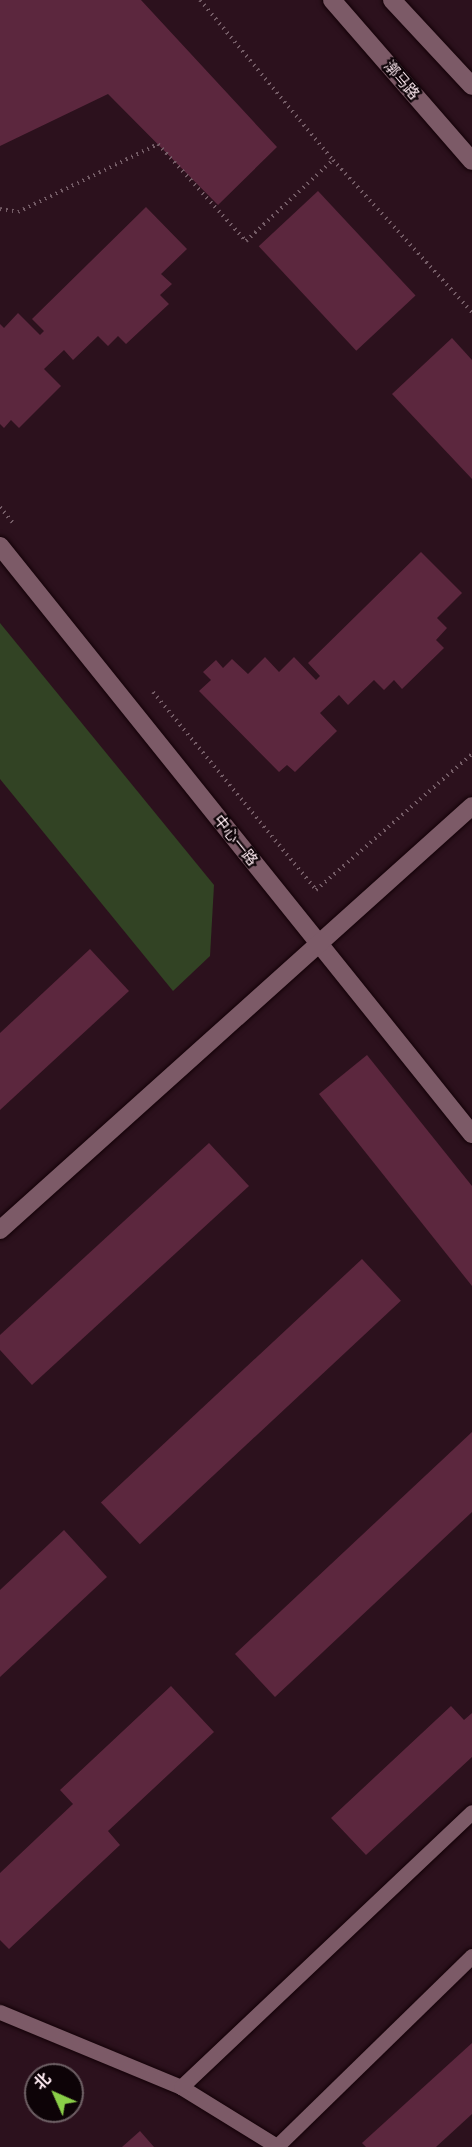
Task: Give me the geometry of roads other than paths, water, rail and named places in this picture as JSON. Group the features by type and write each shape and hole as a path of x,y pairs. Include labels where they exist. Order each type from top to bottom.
{"street":[{"name":"漷马路","path":"332,0 472,161"},
{"path":"392,0 472,86"},
{"name":"中心一路","path":"0,546 472,1134"},
{"path":"0,1230 320,945 472,806"}],"lane":[{"path":"181,2087 472,1812"},
{"path":"0,2012 181,2087 278,2146 472,1956"}]}
